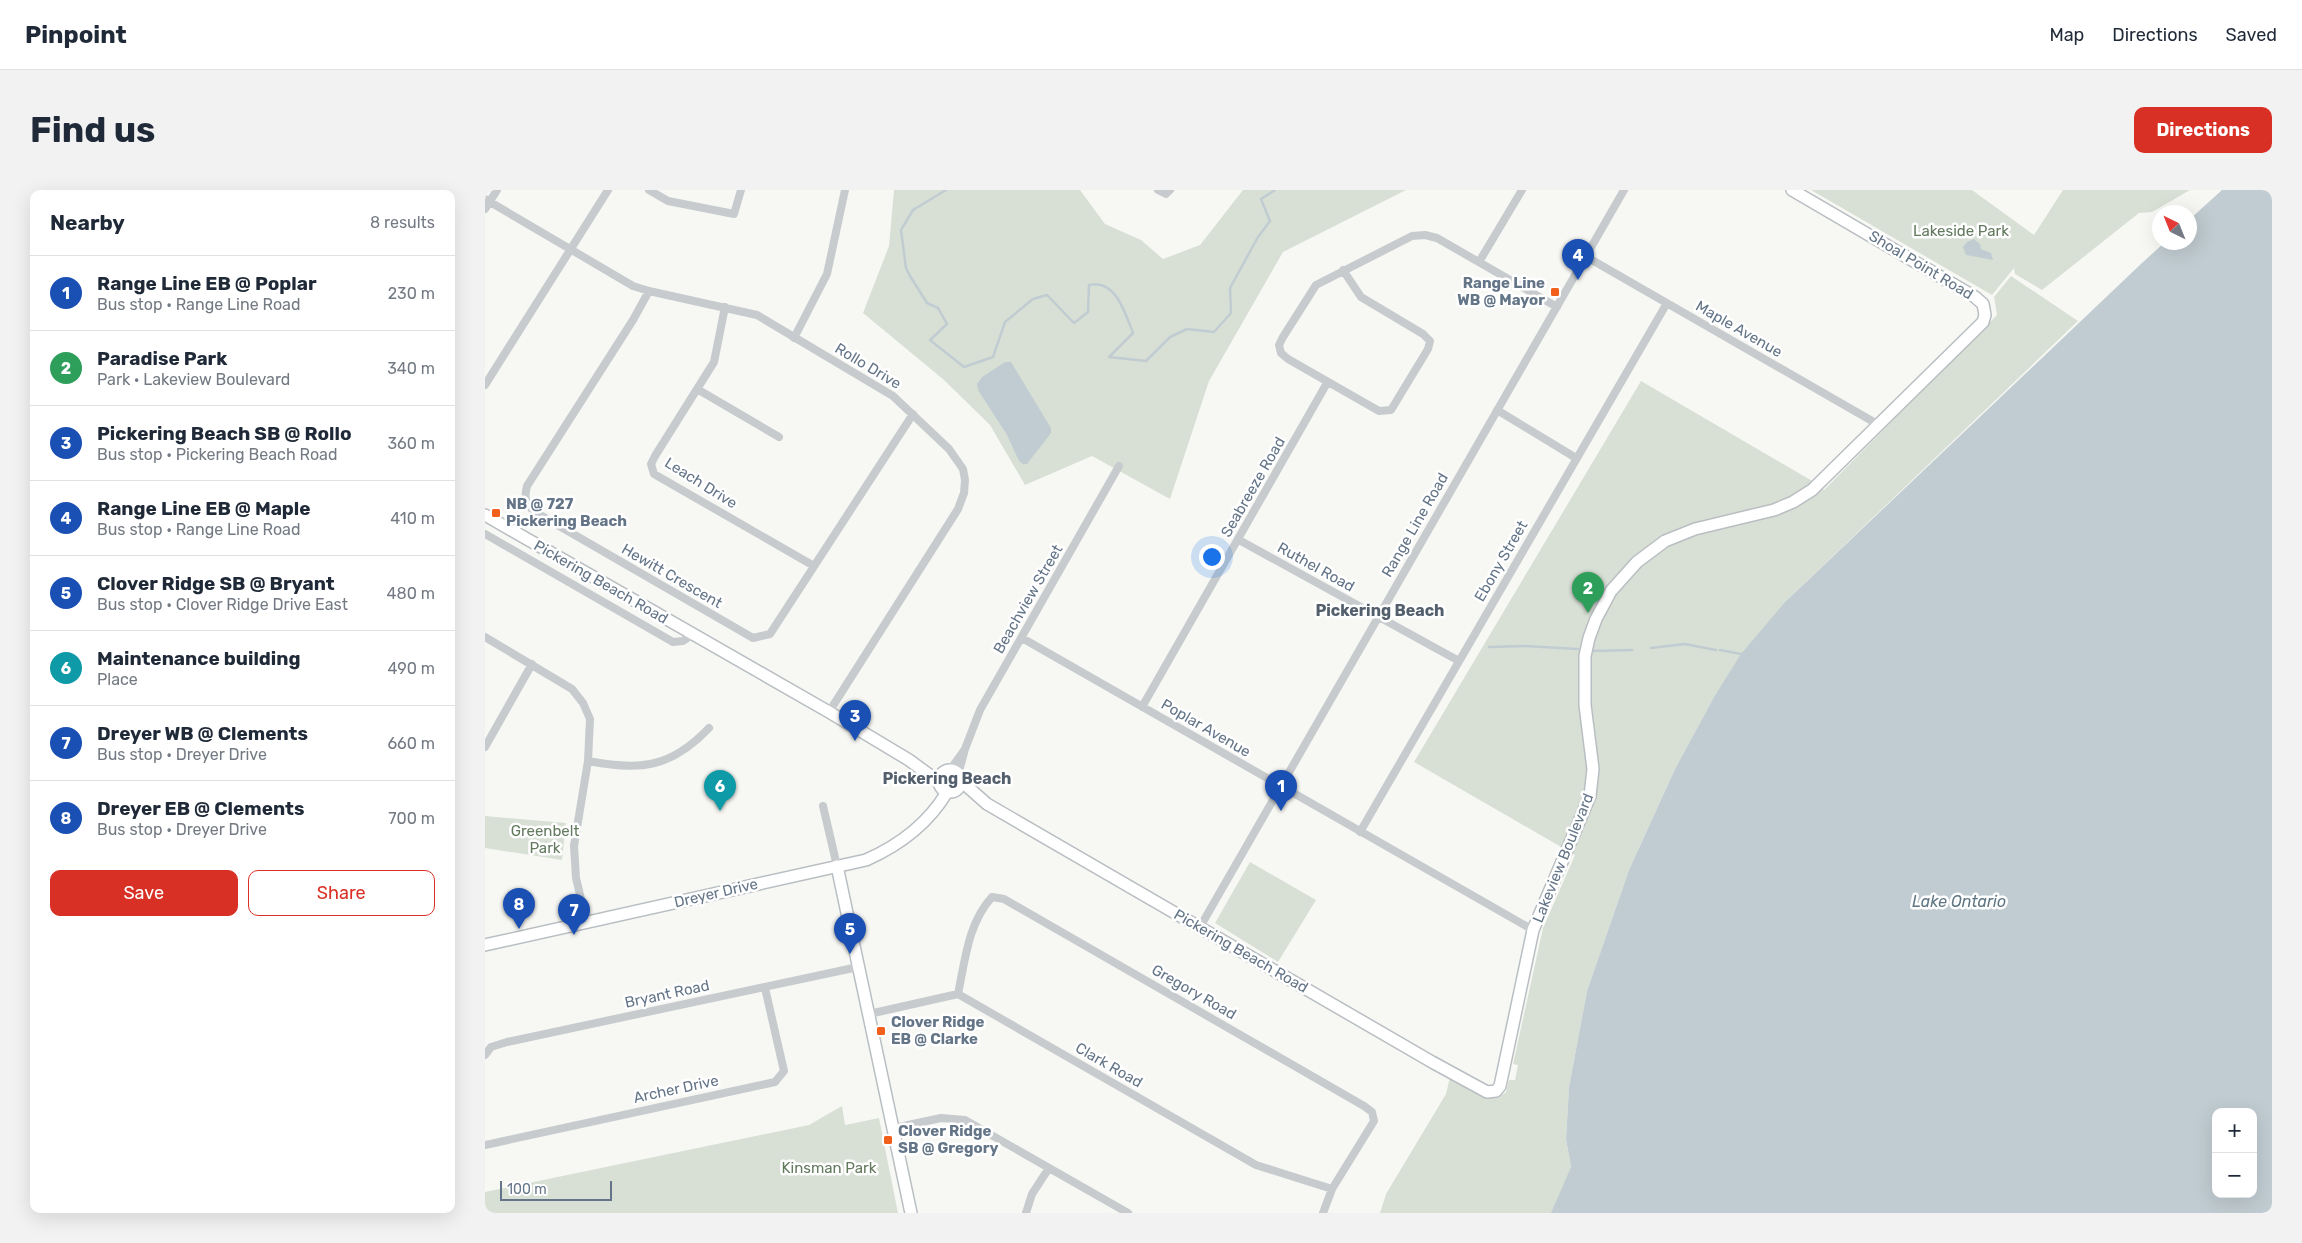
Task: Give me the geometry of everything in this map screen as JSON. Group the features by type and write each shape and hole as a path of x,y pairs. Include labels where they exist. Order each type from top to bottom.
{"street":[{"path":"487,204 497,190"},
{"path":"485,385 608,190"},
{"path":"649,190 669,201 734,214 741,190"},
{"path":"794,338 827,274 845,190"},
{"path":"1158,190 1166,194 1170,190"},
{"path":"1479,262 1522,190"},
{"name":"Range Line Road","path":"1200,927 1624,190"},
{"name":"Shoal Point Road","path":"1792,190 1969,293 1980,300 1985,307 1983,322 1879,425"},
{"name":"Rollo Drive","path":"487,204 633,286 757,315 893,396 949,449 957,460 965,480 964,493 957,509 829,712"},
{"path":"1343,270 1350,284 1361,297 1423,334 1430,341 1419,364 1391,410 1379,412 1327,383 1281,353 1279,345 1316,284 1343,270 1412,236 1425,235 1437,238 1557,307"},
{"name":"Maple Avenue","path":"1585,256 1879,425"},
{"name":"Hewitt Crescent","path":"649,291 633,320 527,486 524,497 528,507 753,638 770,634 913,414"},
{"name":"Ebony Street","path":"1360,832 1667,304"},
{"name":"Leach Drive","path":"725,308 714,362 655,456 651,464 654,474 813,566"},
{"name":"Seabreeze Road","path":"1142,707 1327,383"},
{"path":"697,390 779,437"},
{"path":"1497,410 1576,458"},
{"name":"Lakeview Boulevard","path":"1496,1091 1500,1086 1533,930 1590,796 1593,781 1593,757 1585,705 1585,656 1596,619 1611,591 1641,558 1671,538 1695,529 1763,513 1802,497 1825,479 1879,425"},
{"name":"Beachview Street","path":"949,781 981,710 1119,466"},
{"name":"Pickering Beach Road","path":"485,515 829,712 909,760 915,760 987,804 1449,1072 1487,1092 1496,1091"},
{"name":"Pickering Beach Road","path":"485,534 673,642 683,641 692,635"},
{"name":"Ruthel Road","path":"1239,540 1459,661"},
{"path":"485,638 572,689 583,703 590,719 587,761 574,846 576,878 587,924"},
{"name":"Poplar Avenue","path":"1022,638 1533,930"},
{"path":"485,747 532,664"},
{"path":"587,761 636,767 664,761 681,753 709,728"},
{"name":"Dreyer Drive","path":"486,941 587,924 684,899 867,860 892,849 909,836 932,811 935,799 949,781"},
{"path":"823,806 911,1213"},
{"name":"Gregory Road","path":"958,994 971,933 982,908 992,897 1004,898 1372,1112 1374,1121 1333,1189 1323,1213"},
{"name":"Bryant Road","path":"485,1054 491,1047 507,1042 858,967"},
{"name":"Archer Drive","path":"485,1145 775,1082 784,1071 765,988"},
{"path":"869,1014 958,994"},
{"name":"Clark Road","path":"958,994 1256,1165 1333,1189"},
{"path":"894,1128 941,1118 965,1120 1129,1213"},
{"path":"1026,1213 1033,1194 1049,1168"}],"green space":[{"path":"894,190 1080,190 1105,224 1141,240 1163,259 1200,245 1243,190 1406,190 1283,252 1209,381 1170,499 1092,456 1025,485 990,425 944,380 863,313 889,246"},
{"name":"Lakeside Park","path":"1811,190 1972,190 2034,235 2063,190 2190,190 2164,205 2152,205 2152,212 2139,213 2042,290 2015,274 2014,268 1992,295"},
{"path":"2011,276 2078,321 1785,602 1714,697 1675,769 1629,870 1587,991 1569,1087 1566,1139 1571,1167 1557,1213 1380,1213 1386,1194 1446,1094 1450,1077 1478,1094 1492,1097 1506,1092 1509,1080 1515,1080 1518,1065 1513,1064 1543,928 1575,855 1414,762 1641,381 1814,482 1824,490 1997,315 1994,297"},
{"name":"Greenbelt Park","path":"485,816 566,823 562,860 485,848"},
{"path":"1250,862 1316,900 1278,962 1215,923"},
{"name":"Kinsman Park","path":"842,1106 845,1125 879,1118 898,1213 485,1213 485,1192 809,1125"}],"water":[{"name":"Lake Ontario","path":"2222,190 2272,190 2272,1213 1551,1213 1571,1167 1566,1139 1569,1087 1587,991 1629,870 1675,769 1714,697 1741,654 1785,602 2156,250 2197,250 2197,213"},
{"path":"1974,239 1980,244 1981,249 1991,253 1993,260 1966,255 1963,247 1967,242"},
{"path":"1005,362 1011,362 1051,428 1051,433 1027,464 1019,461 1007,435 978,390 977,384 982,377"}],"waterway":[{"path":"946,190 913,210 901,230 906,268 927,303 938,308 947,324 930,340 964,367 993,357 1005,322 1033,299 1047,295 1074,323 1088,312 1089,285 1106,287 1113,292 1123,307 1133,333 1109,357 1146,361 1170,337 1187,329 1214,332 1231,313 1230,288 1258,237 1270,221 1261,199 1275,190"},
{"path":"1651,648 1685,644 1716,650"},
{"path":"1489,647 1525,646 1578,649"},
{"path":"1591,651 1632,650"},
{"path":"1720,650 1741,654"}],"place":[{"name":"Range Line EB @ Maple","path":"1578,280"},
{"name":"Range Line WB @ Mayor","path":"1555,292"},
{"name":"NB @ 727 Pickering Beach","path":"496,513"},
{"name":"Paradise Park","path":"1588,613"},
{"name":"Pickering Beach SB @ Rollo","path":"855,741"},
{"name":"Maintenance building","path":"720,811"},
{"name":"Range Line EB @ Poplar","path":"1281,811"},
{"name":"Dreyer EB @ Clements","path":"519,929"},
{"name":"Dreyer WB @ Clements","path":"574,935"},
{"name":"Clover Ridge SB @ Bryant","path":"850,954"},
{"name":"Clover Ridge EB @ Clarke","path":"881,1031"},
{"name":"Clover Ridge SB @ Gregory","path":"888,1140"}],"district":[{"name":"Pickering Beach","path":"1380,610"},
{"name":"Pickering Beach","path":"947,778"}]}
